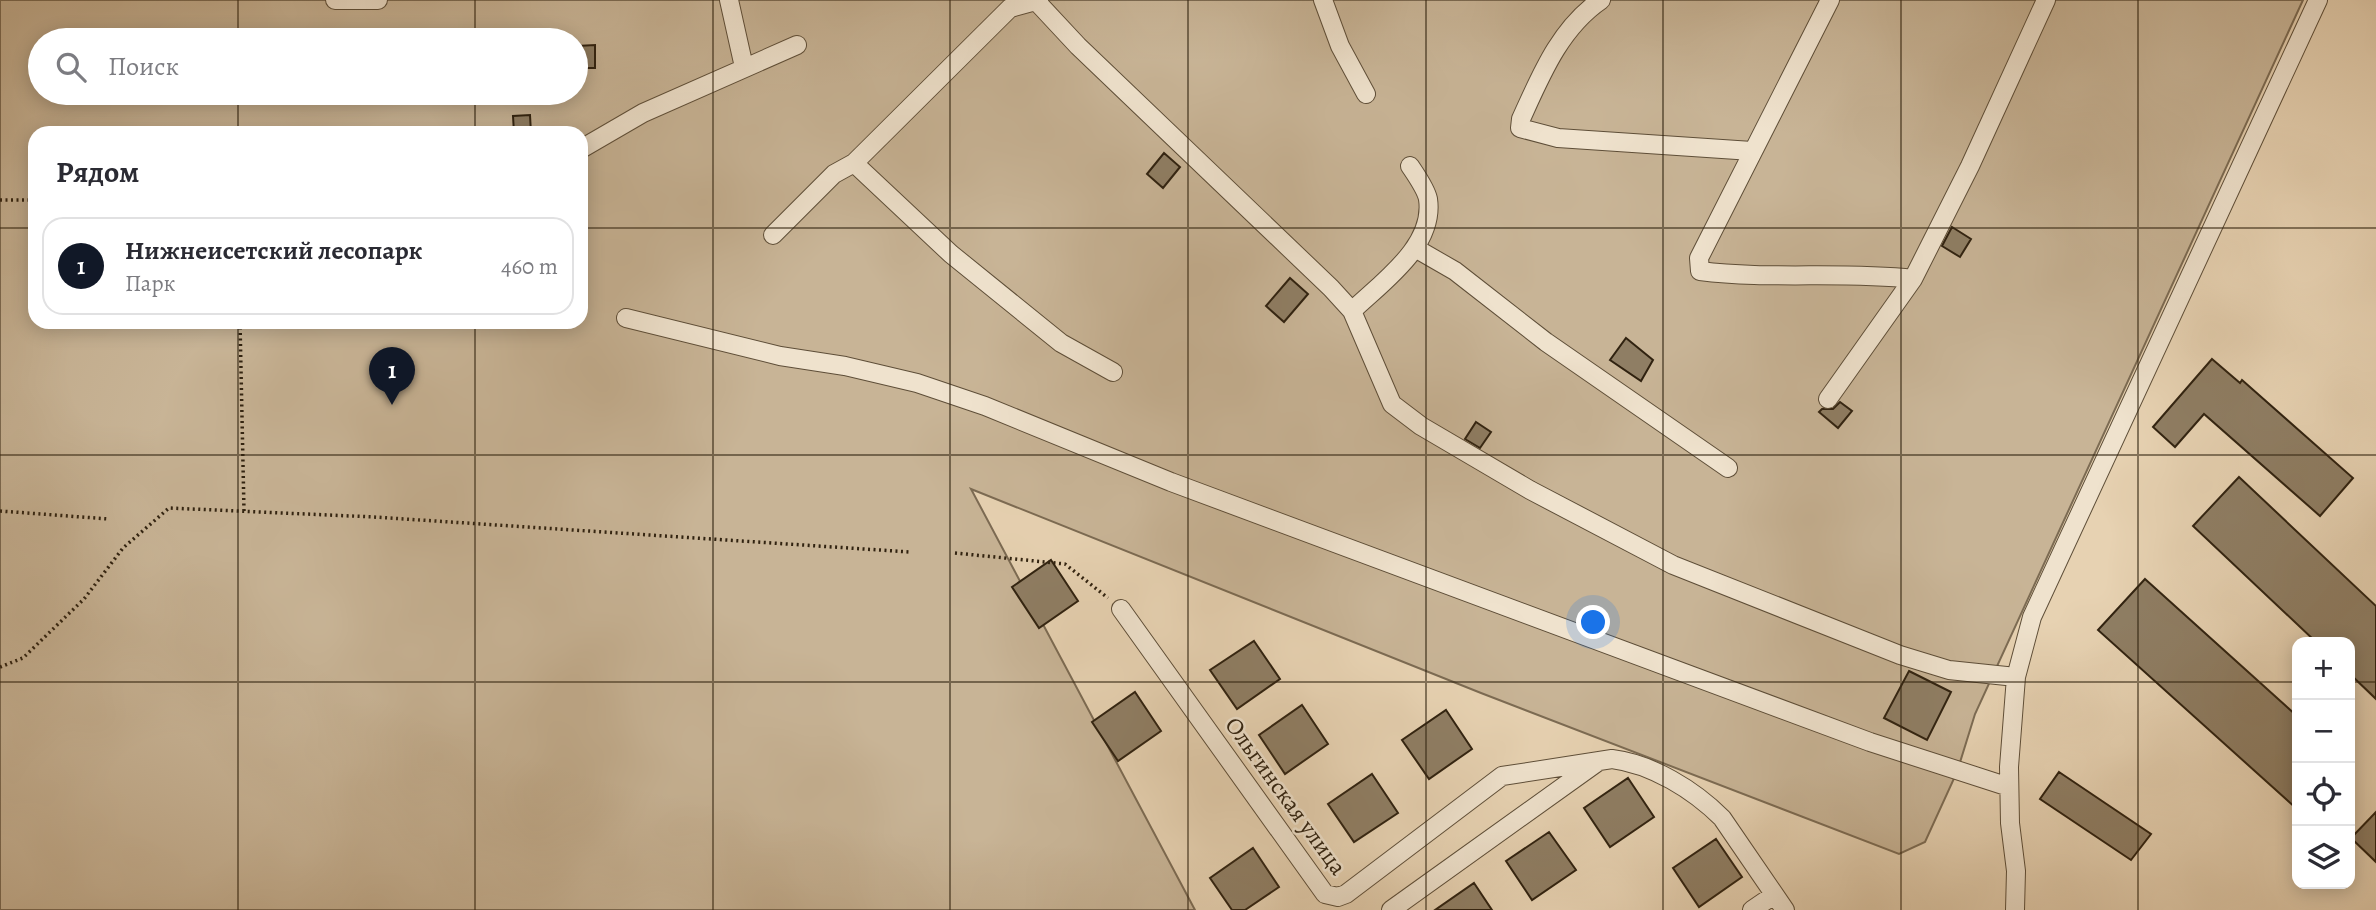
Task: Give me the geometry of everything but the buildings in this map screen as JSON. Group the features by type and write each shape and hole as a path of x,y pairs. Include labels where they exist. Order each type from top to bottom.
{"street":[{"path":"335,0 378,0"},
{"path":"729,0 744,67"},
{"path":"1323,0 1340,46 1366,94"},
{"path":"1601,0 1584,12 1548,59 1521,119 1520,128 1558,138 1752,151"},
{"path":"1830,0 1699,258 1700,271 1729,274 1868,275 1913,279"},
{"path":"1828,399 1913,279 1970,166 2046,0"},
{"path":"2015,910 2017,871 2009,787 2016,677 2032,617 2318,0"},
{"path":"773,235 834,174 854,163 1010,8 1038,1 1352,311 1392,404 1421,426 1530,490 1673,565 1900,655 1949,670 2016,677"},
{"path":"588,145 643,113 797,46"},
{"path":"854,163 951,254 1061,343 1114,372"},
{"path":"1352,311 1415,248 1425,234 1428,198 1410,166"},
{"path":"1415,248 1455,271 1546,342 1728,468"},
{"path":"626,318 699,338 917,383 985,406 1171,482 1870,742 2009,787"},
{"name":"Ольгинская улица","path":"1121,609 1325,894 1331,897 1346,894 1494,780 1512,772 1601,759 1628,762 1699,797 1722,818 1785,910"},
{"path":"1391,910 1601,759"},
{"path":"1752,910 1774,895"}],"path":[{"path":"0,200 28,200"},
{"path":"240,329 244,511"},
{"path":"0,667 23,658 84,599 123,548 169,508 910,552"},
{"path":"0,511 109,519"},
{"path":"955,553 1065,564 1121,609"}],"shaded area":[{"path":"0,0 2303,0 1975,714 1957,772 1925,842 1899,854 1481,693 971,489 1195,910 0,910"}],"place":[{"name":"Нижнеисетский лесопарк","path":"392,405"}]}
